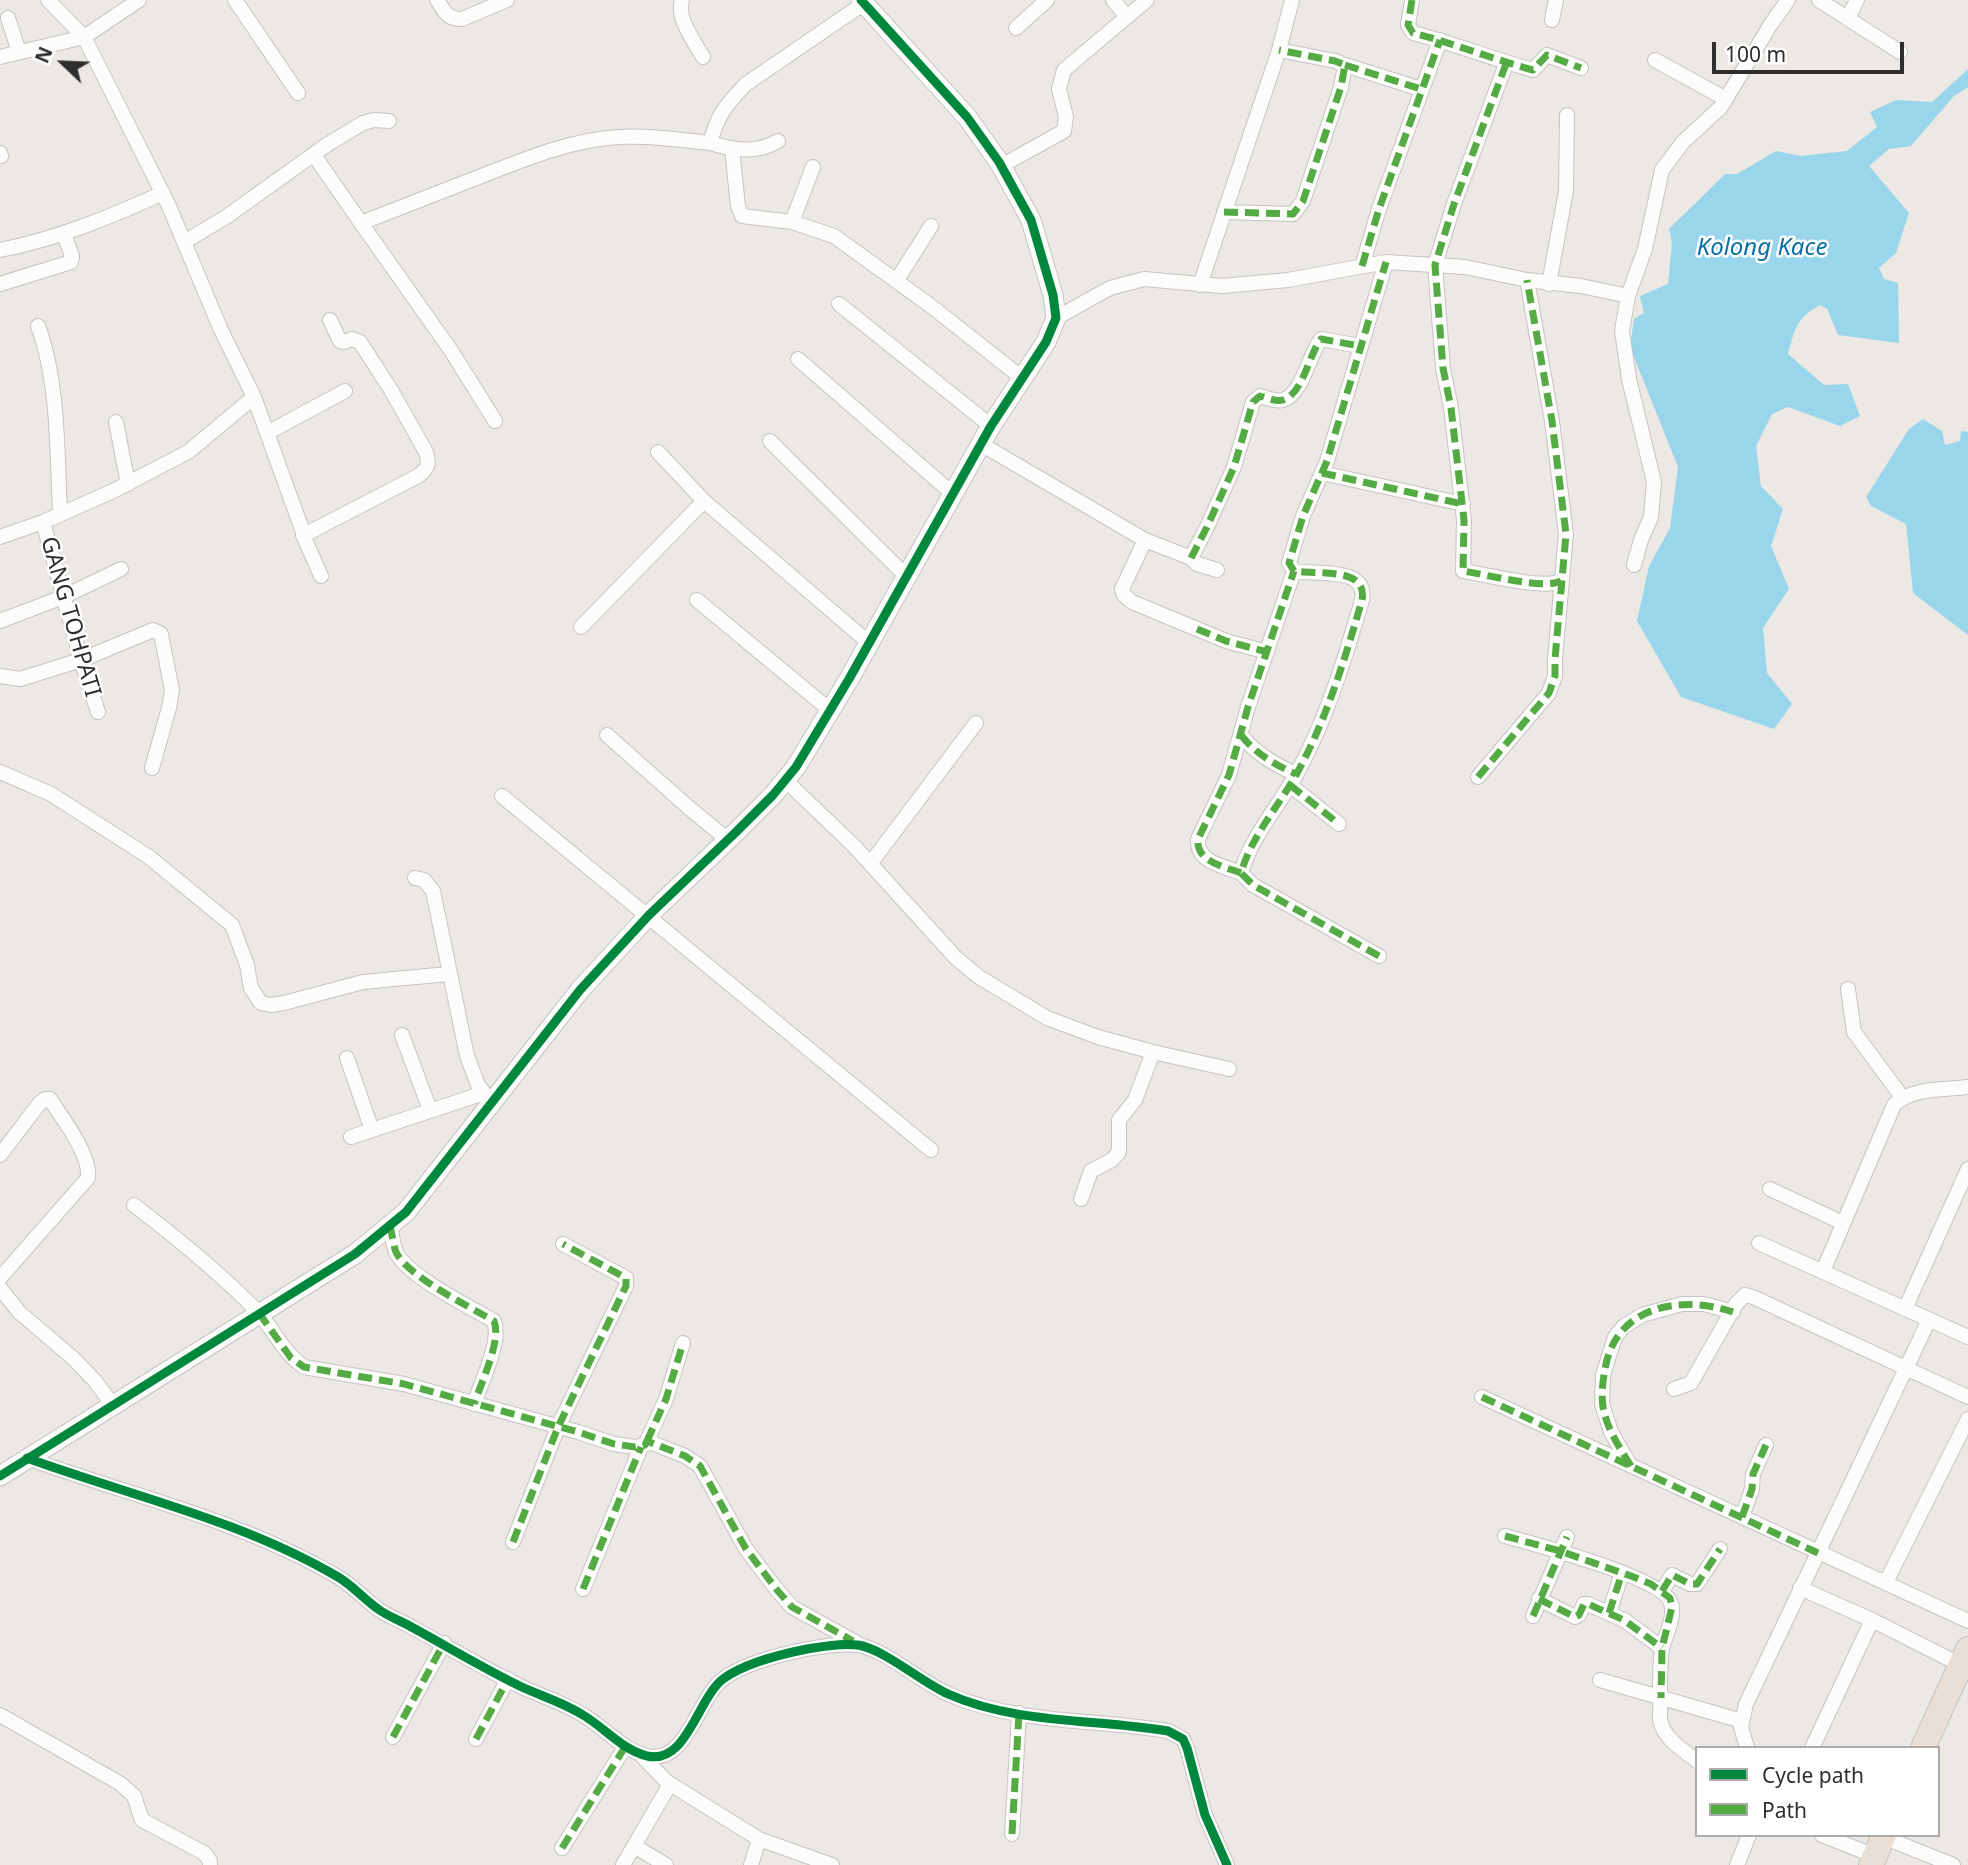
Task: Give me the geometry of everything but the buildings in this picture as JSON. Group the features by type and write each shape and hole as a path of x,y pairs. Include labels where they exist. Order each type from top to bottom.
{"highway":[{"path":"1924,1746 1964,1657"}],"street":[{"path":"48,0 84,37 163,193 221,330 254,397 303,535 321,576"},
{"path":"0,57 84,37 139,0"},
{"path":"235,0 298,93"},
{"path":"437,0 446,13 455,19 462,19 507,0"},
{"path":"682,0 681,16 703,57"},
{"path":"1016,28 1047,0"},
{"path":"1113,0 1127,17"},
{"path":"1001,166 1064,131 1066,117 1059,89 1064,70 1147,0"},
{"path":"1200,285 1279,50 1292,0"},
{"path":"1412,0 1409,17 1410,30 1413,33 1532,70 1547,55 1581,68"},
{"path":"1552,20 1556,0"},
{"path":"1634,565 1651,517 1654,482 1629,379 1622,331 1628,296 1645,250 1662,170 1683,142 1721,107 1788,0"},
{"path":"1819,0 1900,52"},
{"path":"1848,18 1857,0"},
{"path":"0,1476 355,1254 406,1212 488,1098 580,990 649,915 728,839 796,767 991,426 1046,342 1056,318 1053,295 1031,220 1001,166 967,117 862,2 746,84 717,119 710,144"},
{"path":"8,18 19,52"},
{"path":"1362,266 1379,209 1440,40"},
{"path":"1279,50 1345,65 1422,89"},
{"path":"1655,60 1726,99"},
{"path":"1506,64 1454,204 1435,265 1443,368 1451,408 1464,520 1463,571 1531,583 1551,584 1561,581"},
{"path":"1224,212 1282,215 1293,214 1298,209 1345,65"},
{"path":"1549,284 1566,191 1567,115"},
{"path":"184,242 226,217 328,144 363,123 374,120 389,121"},
{"path":"361,223 507,166 589,140 621,136 672,139 750,150 767,147 778,141"},
{"path":"732,149 738,206 742,216 792,222 834,236 897,280 1022,379"},
{"path":"314,155 452,352 495,421"},
{"path":"792,222 813,167"},
{"path":"0,250 64,233 163,193"},
{"path":"897,280 931,226"},
{"path":"0,284 71,261 72,256 64,233"},
{"path":"1056,318 1110,288 1144,279 1222,286 1287,280 1386,262 1465,267 1628,296"},
{"path":"1294,571 1289,563 1290,557 1307,505 1327,461 1386,262"},
{"path":"1478,777 1549,693 1555,676 1566,534 1552,421 1527,280"},
{"path":"839,304 991,426"},
{"path":"303,535 418,476 427,469 429,462 391,390 359,342 356,339 340,341 330,320"},
{"path":"38,326 47,350 57,436 60,513"},
{"path":"1191,558 1208,527 1234,467 1253,402 1261,396 1284,400 1290,395 1301,381 1321,339 1360,346"},
{"path":"798,359 953,494"},
{"path":"267,433 345,391"},
{"path":"0,537 43,522 128,484 188,452 254,397"},
{"path":"116,422 128,484"},
{"path":"770,441 906,576"},
{"path":"981,444 1145,540 1191,558 1197,564 1217,570"},
{"path":"658,452 704,501 869,643"},
{"path":"1322,473 1462,504"},
{"path":"581,627 704,501"},
{"name":"GANG TOHPATI","path":"43,522 80,660 98,712"},
{"path":"1145,540 1122,589 1124,595 1132,602 1226,641 1267,652"},
{"path":"0,621 63,597 121,569"},
{"path":"1294,571 1229,775 1198,839 1197,849 1212,862 1241,873 1252,885 1378,956"},
{"path":"1241,873 1261,830 1293,780 1314,740 1342,667 1364,590 1360,582 1354,579 1322,572 1294,571"},
{"path":"697,600 831,710"},
{"path":"0,676 20,679 80,660 153,630 161,634 172,690 152,768"},
{"path":"870,864 976,723"},
{"path":"607,734 728,839"},
{"path":"1241,735 1249,746 1277,766 1339,824"},
{"path":"0,772 51,794 149,857 232,925 247,965 251,988 261,1003 284,1003 363,982 448,974"},
{"path":"785,780 870,864 956,958 979,977 1047,1018 1098,1037 1229,1069"},
{"path":"502,796 931,1150"},
{"path":"415,878 424,880 433,891 467,1056 478,1085 488,1098"},
{"path":"1848,989 1854,1032 1902,1097"},
{"path":"401,1035 430,1110"},
{"path":"1081,1199 1091,1171 1112,1160 1119,1152 1119,1120 1135,1100 1153,1052"},
{"path":"347,1058 372,1129"},
{"path":"1823,1271 1894,1105 1902,1097 1913,1093 1968,1087"},
{"path":"351,1137 430,1110 488,1098"},
{"path":"0,1154 39,1104 50,1099 77,1143 89,1169 88,1178 0,1278"},
{"path":"1906,1309 1968,1168"},
{"path":"1770,1189 1843,1223"},
{"path":"134,1205 186,1245 259,1313 291,1358 304,1367 404,1384 614,1444 644,1444 685,1456 700,1466 746,1549 792,1607 963,1700 1019,1713 1158,1729 1177,1735 1187,1748 1205,1815 1227,1865"},
{"path":"390,1225 397,1253 406,1266 443,1292 494,1321 496,1339 474,1404"},
{"path":"513,1542 558,1427 624,1294 627,1281 563,1244"},
{"path":"1759,1244 1968,1337"},
{"path":"0,1288 27,1320 74,1359 112,1404"},
{"path":"1674,1389 1691,1383 1732,1312 1745,1295 1905,1369 1967,1393"},
{"path":"1631,1466 1611,1432 1602,1404 1603,1375 1615,1337 1623,1327 1642,1315 1666,1307 1694,1303 1732,1312"},
{"path":"1746,1746 1742,1721 1745,1704 1929,1320"},
{"path":"583,1589 644,1444 666,1399 683,1343"},
{"path":"1482,1397 1968,1621"},
{"path":"1886,1582 1968,1419"},
{"path":"1742,1517 1752,1489 1755,1469 1766,1445"},
{"path":"27,1458 82,1478 195,1512 250,1534 340,1578 377,1608 508,1679 584,1715 631,1750 670,1784 760,1839 832,1865"},
{"path":"1505,1536 1560,1551 1622,1573 1662,1591 1670,1598 1672,1607 1662,1648 1662,1729 1695,1759"},
{"path":"1533,1616 1567,1537"},
{"path":"1662,1591 1672,1575 1690,1584 1697,1584 1720,1549"},
{"path":"1609,1613 1622,1573"},
{"path":"1800,1588 1964,1657"},
{"path":"1539,1599 1575,1617 1586,1603 1636,1627 1662,1648"},
{"path":"1813,1746 1872,1620"},
{"path":"393,1737 444,1643"},
{"path":"631,1750 653,1757 677,1748 687,1735 708,1694 729,1675 747,1666 805,1649 860,1645"},
{"path":"476,1739 508,1679"},
{"path":"1600,1680 1742,1721"},
{"path":"1012,1834 1019,1713"},
{"path":"0,1715 121,1784 134,1796 142,1820 204,1853 210,1861 209,1865"},
{"path":"562,1848 631,1750"},
{"path":"623,1865 670,1784"},
{"path":"1737,1865 1748,1837"},
{"path":"1831,1837 1953,1865"},
{"path":"751,1865 760,1839"},
{"path":"634,1846 666,1865"}],"water":[{"name":"Kolong Kace","path":"1968,69 1968,87 1954,96 1911,146 1889,149 1869,166 1909,213 1896,253 1879,268 1884,279 1898,283 1899,343 1838,335 1827,309 1820,305 1801,320 1788,354 1824,385 1848,384 1860,416 1840,426 1788,407 1772,414 1756,446 1761,486 1783,509 1771,546 1789,589 1763,628 1767,673 1792,704 1774,729 1681,697 1637,621 1649,566 1670,528 1678,467 1630,347 1634,319 1644,313 1640,296 1668,284 1672,243 1669,229 1725,174 1737,174 1776,151 1800,156 1847,151 1877,127 1870,112 1896,100 1932,102"},
{"path":"1923,419 1942,431 1945,445 1960,441 1961,431 1968,432 1968,635 1913,593 1906,524 1871,506 1866,497 1909,429"}],"marked path":[{"path":"1412,0 1408,25 1413,33 1533,70 1547,55 1581,68"},
{"path":"1362,266 1379,209 1440,40"},
{"path":"1224,212 1293,214 1303,201 1341,87 1345,65 1279,50"},
{"path":"1506,64 1454,204 1435,265 1443,368 1451,408 1464,520 1463,571 1528,583 1561,581"},
{"path":"1345,65 1421,89"},
{"path":"1379,956 1253,885 1241,873 1251,847 1296,775 1317,733 1342,667 1362,600 1362,589 1349,577 1294,571 1289,563 1303,516 1327,461 1386,262"},
{"path":"1478,777 1549,693 1555,676 1566,534 1552,421 1527,280"},
{"path":"1191,558 1234,467 1253,402 1260,396 1277,401 1290,396 1301,382 1321,339 1360,346"},
{"path":"1322,473 1463,504"},
{"path":"1241,873 1206,858 1201,853 1198,839 1229,775 1248,707 1294,571"},
{"path":"1197,629 1226,641 1267,652"},
{"path":"1241,735 1266,758 1296,774"},
{"path":"1290,785 1339,824"},
{"path":"390,1225 396,1252 402,1261 426,1281 494,1321 496,1329 493,1350 474,1404"},
{"path":"513,1542 558,1427 626,1286 626,1278 563,1244"},
{"path":"1631,1466 1610,1430 1603,1407 1604,1375 1613,1344 1624,1329 1638,1317 1655,1310 1674,1305 1693,1305 1733,1312"},
{"path":"259,1313 291,1358 304,1367 404,1384 614,1444 635,1447 645,1445 647,1441 685,1456 700,1466 746,1549 792,1607 853,1641"},
{"path":"647,1441 666,1399 683,1343"},
{"path":"1482,1397 1818,1553"},
{"path":"1742,1517 1752,1489 1753,1474 1766,1445"},
{"path":"583,1589 641,1447"},
{"path":"1505,1536 1560,1551 1631,1576 1651,1584 1670,1598 1672,1607 1662,1648 1661,1698"},
{"path":"1533,1616 1567,1537"},
{"path":"1662,1591 1672,1575 1690,1584 1697,1584 1720,1549"},
{"path":"1609,1613 1622,1573"},
{"path":"1539,1599 1575,1617 1579,1615 1584,1604 1588,1604 1624,1620 1662,1648"},
{"path":"393,1737 444,1643"},
{"path":"476,1739 508,1679"},
{"path":"1012,1834 1019,1713"},
{"path":"562,1848 625,1747"}],"cycle path":[{"path":"0,1476 355,1254 406,1212 580,990 649,915 773,795 796,767 849,679 991,426 1046,342 1056,318 1053,295 1031,220 999,162 967,117 861,0"},
{"path":"27,1458 224,1524 301,1557 343,1580 384,1613 509,1681 576,1711 629,1748 647,1756 661,1756 672,1751 682,1741 714,1688 731,1674 775,1657 839,1645 868,1648 948,1694 974,1704 1028,1716 1168,1731 1183,1739 1187,1748 1205,1815 1227,1865"}]}
